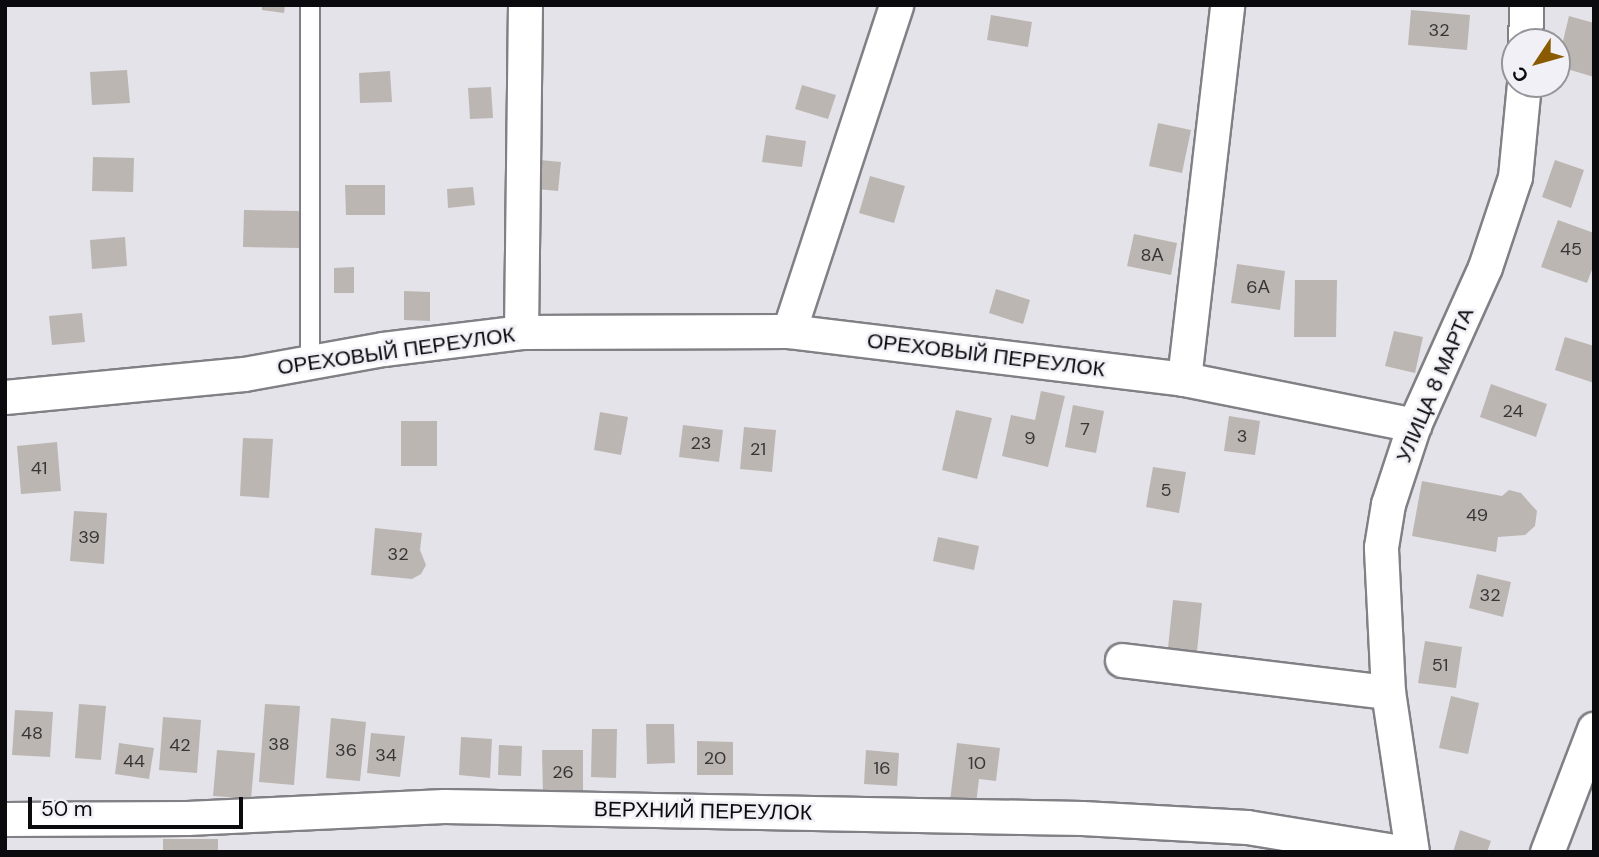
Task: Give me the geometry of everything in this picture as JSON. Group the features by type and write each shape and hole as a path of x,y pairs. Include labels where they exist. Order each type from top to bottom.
{"street":[{"path":"522,332 525,5"},
{"path":"789,331 896,5"},
{"path":"1184,379 1227,5"},
{"path":"1525,28 1526,5"},
{"name":"УЛИЦА 8 МАРТА","path":"1412,852 1388,692 1381,547 1388,504 1414,425 1485,267 1516,177 1523,98"},
{"name":"ОРЕХОВЫЙ ПЕРЕУЛОК","path":"5,397 244,374 522,332 789,331 1184,379 1414,425"},
{"path":"1122,660 1388,692"},
{"path":"1547,852 1594,729"},
{"name":"ВЕРХНИЙ ПЕРЕУЛОК","path":"5,819 187,818 444,806 1082,818 1247,827 1399,852"}],"lane":[{"path":"310,5 310,362"}],"building":[{"path":"262,5 285,5 284,13 262,10"},
{"path":"1411,10 1470,15 1467,50 1408,45"},
{"path":"991,15 1032,22 1028,47 987,40"},
{"path":"1569,16 1594,23 1594,77 1571,70 1571,28 1566,28"},
{"path":"127,70 130,103 92,105 90,72"},
{"path":"390,71 392,102 360,103 359,73"},
{"path":"802,85 836,95 828,119 795,109"},
{"path":"491,87 493,118 470,119 468,88"},
{"path":"1158,123 1191,130 1182,173 1149,166"},
{"path":"766,135 806,141 802,167 762,162"},
{"path":"93,157 134,158 133,192 92,191"},
{"path":"540,160 561,162 558,191 537,189"},
{"path":"1555,160 1584,170 1571,208 1542,197"},
{"path":"870,176 905,186 894,223 859,213"},
{"path":"345,185 385,185 385,215 346,215"},
{"path":"473,187 475,205 448,208 447,189"},
{"path":"244,210 299,211 299,248 243,247"},
{"path":"1558,220 1594,233 1594,264 1587,283 1541,267"},
{"path":"1134,234 1177,243 1171,275 1127,266"},
{"path":"125,237 127,266 92,269 90,240"},
{"path":"1237,264 1285,271 1280,310 1231,303"},
{"path":"354,267 354,293 334,293 334,268"},
{"path":"1295,280 1337,280 1336,337 1294,337"},
{"path":"996,289 1030,300 1023,324 989,313"},
{"path":"404,291 430,292 430,321 404,320"},
{"path":"82,313 85,342 52,345 49,316"},
{"path":"1394,331 1423,337 1415,373 1385,366"},
{"path":"1565,337 1594,346 1594,383 1555,370"},
{"path":"1491,384 1547,404 1536,437 1480,417"},
{"path":"1041,391 1065,396 1048,467 1002,456 1011,415 1035,420"},
{"path":"1073,405 1104,411 1096,453 1065,447"},
{"path":"956,410 992,418 977,479 942,470"},
{"path":"600,412 628,417 621,455 594,450"},
{"path":"1229,416 1260,421 1255,455 1224,451"},
{"path":"401,421 437,421 437,466 401,466"},
{"path":"683,425 723,430 719,462 679,457"},
{"path":"744,427 776,430 772,472 740,469"},
{"path":"243,438 273,439 269,498 240,496"},
{"path":"57,442 61,491 21,494 17,446"},
{"path":"1153,467 1186,472 1179,513 1146,507"},
{"path":"1422,481 1502,496 1509,490 1521,493 1537,511 1535,526 1525,535 1498,537 1496,552 1412,536"},
{"path":"74,511 107,513 104,564 70,561"},
{"path":"375,528 422,533 420,550 426,565 421,574 412,579 371,575"},
{"path":"938,537 979,546 974,570 933,561"},
{"path":"1477,574 1511,582 1503,617 1469,608"},
{"path":"1173,600 1202,603 1197,651 1168,648"},
{"path":"1425,641 1462,647 1456,688 1418,683"},
{"path":"1451,696 1479,703 1468,754 1439,748"},
{"path":"79,704 106,706 101,760 75,758"},
{"path":"265,704 300,706 294,785 259,782"},
{"path":"15,710 53,712 50,757 12,755"},
{"path":"163,717 201,720 197,773 159,770"},
{"path":"331,718 366,722 360,781 326,778"},
{"path":"646,724 674,724 675,763 647,764"},
{"path":"592,729 617,729 616,778 591,777"},
{"path":"371,733 405,736 400,777 367,773"},
{"path":"461,737 492,739 490,778 459,775"},
{"path":"697,741 733,742 733,775 697,775"},
{"path":"119,743 154,748 149,779 115,774"},
{"path":"957,743 1000,748 996,781 979,779 976,804 950,801"},
{"path":"499,745 522,746 521,776 498,775"},
{"path":"217,750 255,753 251,799 213,796"},
{"path":"542,750 583,750 583,794 543,795"},
{"path":"866,750 899,753 897,786 864,784"},
{"path":"1460,830 1491,841 1487,852 1453,852"},
{"path":"163,839 218,839 218,852 163,852"}]}
